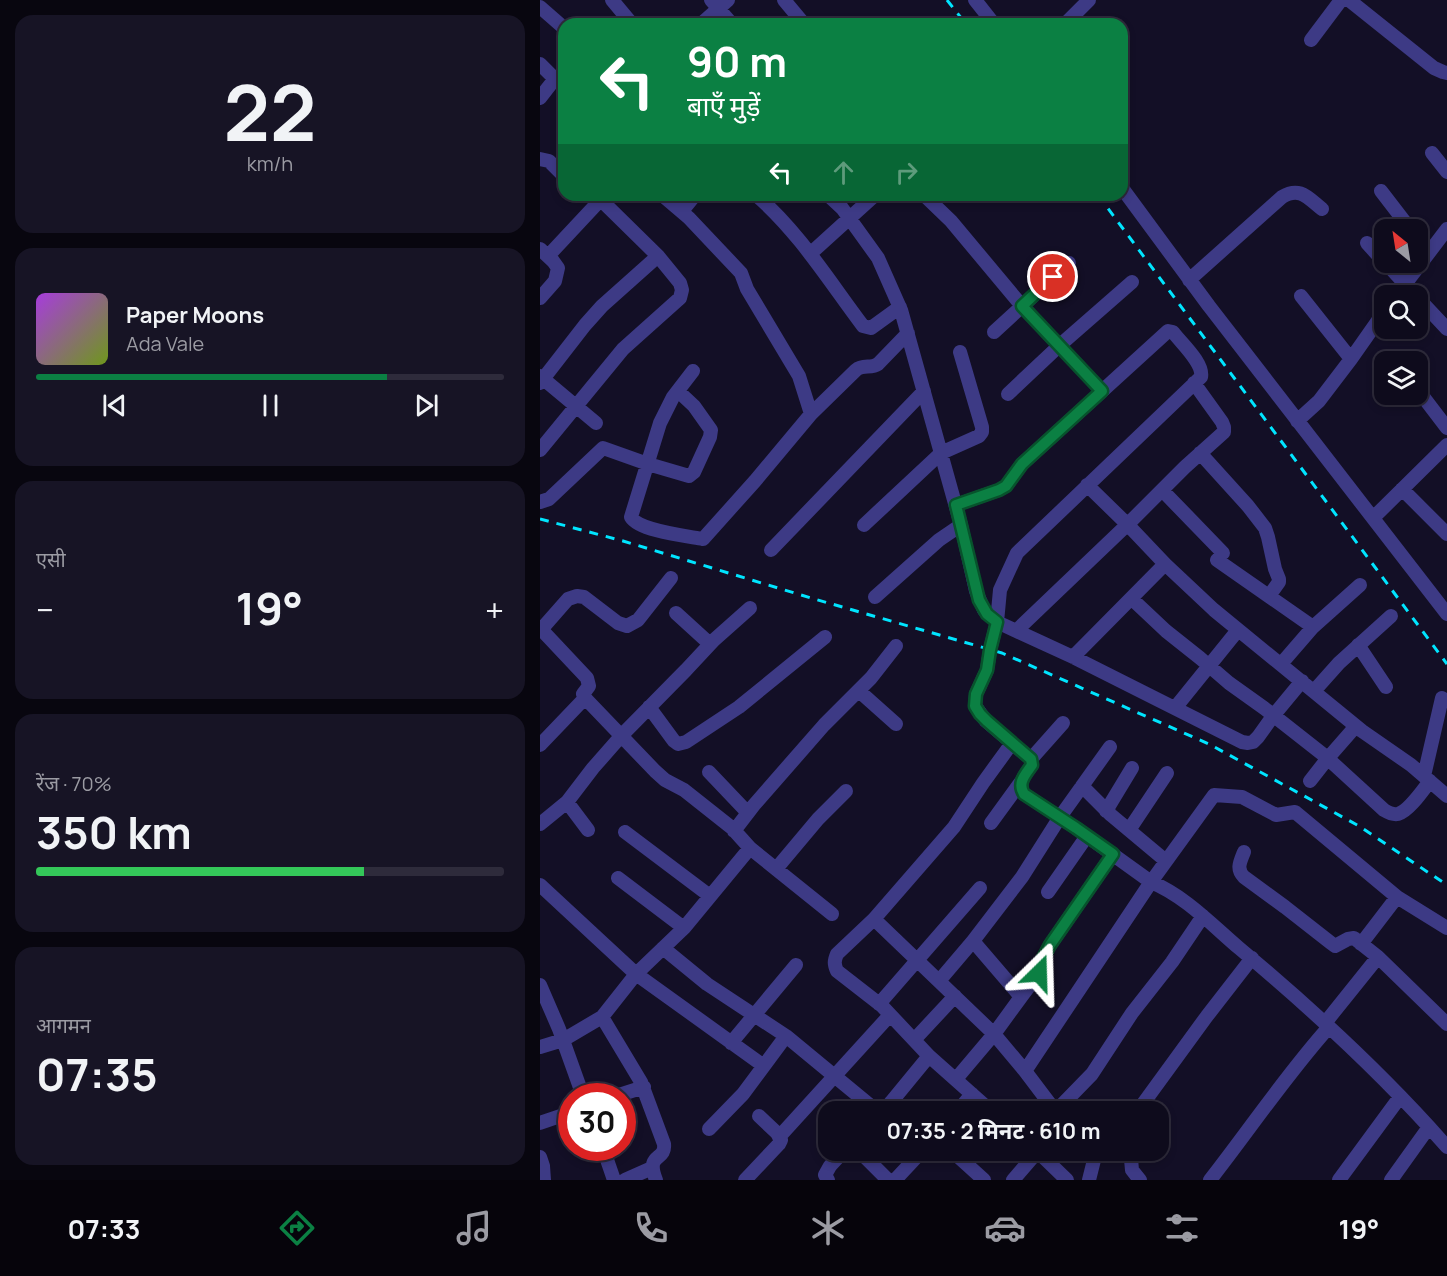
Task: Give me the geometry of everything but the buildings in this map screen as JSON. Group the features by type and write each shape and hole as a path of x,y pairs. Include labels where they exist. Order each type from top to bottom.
{"street":[{"path":"612,0 627,18"},
{"path":"625,0 629,18"},
{"path":"784,0 799,18"},
{"path":"975,0 989,18"},
{"path":"1071,18 1089,0"},
{"path":"1311,40 1341,0"},
{"path":"1349,0 1434,68 1447,73"},
{"path":"706,18 719,3 728,18"},
{"path":"540,7 558,23"},
{"path":"540,64 554,80 540,98"},
{"path":"1432,153 1447,172"},
{"path":"540,159 549,161 558,170"},
{"path":"1381,191 1403,219"},
{"path":"1189,280 1282,197 1297,192 1322,209"},
{"path":"1128,196 1189,280 1447,614"},
{"path":"540,298 555,281 558,268 544,252 600,201"},
{"path":"540,450 623,349 680,298 682,290 680,283 606,201"},
{"path":"670,201 682,211 741,273 747,289 799,376 812,414"},
{"path":"682,211 690,201"},
{"path":"763,201 792,230 863,326 871,328 900,308"},
{"path":"834,201 878,258 900,308 956,505 979,600 987,614 997,622 1073,657 1242,742 1253,742 1258,737 1302,681"},
{"path":"810,254 869,201"},
{"path":"930,201 951,221 1022,306 1102,391"},
{"path":"1395,273 1405,283 1447,229"},
{"path":"1366,243 1374,251"},
{"path":"596,423 541,379 602,306 658,256"},
{"path":"994,332 1069,263"},
{"path":"1008,394 1132,282"},
{"path":"1301,296 1351,359"},
{"path":"1428,309 1447,329"},
{"path":"1297,421 1319,402 1374,326"},
{"path":"956,505 1006,486 1022,464 1168,331 1171,331 1202,369 1201,377 1194,384 1017,553 1000,590 997,622 987,670 976,694 975,706 987,721 1031,759 1032,765 991,823"},
{"path":"693,371 667,407 660,423 631,517 634,522 654,530 703,539 812,414 856,370 860,367 874,367 879,364 908,333"},
{"path":"864,525 941,453 979,436 982,432 960,352"},
{"path":"1016,631 1224,432 1224,427 1194,384"},
{"path":"540,502 549,500 603,448 648,464 692,475 710,438 711,430 694,406 678,391"},
{"path":"771,550 924,391"},
{"path":"1428,403 1447,428"},
{"path":"1373,518 1445,452"},
{"path":"1200,453 1265,528 1279,579 1269,596"},
{"path":"1088,486 1165,564 1238,630 1356,726 1411,765 1447,795"},
{"path":"1402,489 1447,534"},
{"path":"1162,490 1220,556 1269,596 1313,627"},
{"path":"875,597 939,540 961,525"},
{"path":"1073,657 1165,564"},
{"path":"670,578 638,620 627,626 618,623 584,597 577,596 568,599 541,630 586,678 589,686 583,694 585,698 665,780 684,790 734,831 750,848 832,914"},
{"path":"1281,664 1313,627 1360,585"},
{"path":"1132,599 1166,631 1229,683 1328,758 1384,810 1392,814 1400,814 1406,810 1427,779 1442,698"},
{"path":"540,825 567,802 593,768 649,707 710,644 750,608"},
{"path":"676,613 710,644"},
{"path":"1314,691 1339,663 1391,616"},
{"path":"1174,708 1238,630"},
{"path":"649,707 674,741 678,744 686,742 739,707 825,637"},
{"path":"1358,645 1386,687"},
{"path":"734,831 824,725 859,691 896,646"},
{"path":"859,691 896,724"},
{"path":"540,745 585,698"},
{"path":"1031,759 1063,723"},
{"path":"1310,781 1356,726"},
{"path":"980,1101 929,1056 879,1004 837,971 834,959 874,919 954,828 1012,743"},
{"path":"939,981 996,913 1110,747"},
{"path":"1106,811 1132,768"},
{"path":"709,772 748,813"},
{"path":"1129,830 1167,773"},
{"path":"1020,783 1024,794 1203,916 1327,1025 1429,1126 1447,1147"},
{"path":"1082,786 1106,811 1166,861"},
{"path":"776,869 846,790"},
{"path":"1025,1071 1151,882 1214,795 1242,797 1276,815 1295,812 1397,897 1447,928"},
{"path":"567,802 588,830"},
{"path":"625,832 710,896"},
{"path":"1048,892 1087,836"},
{"path":"540,1047 563,1040 602,1017 636,974 684,928 750,848"},
{"path":"1244,852 1239,864 1240,873 1244,877 1335,946 1354,938 1378,957 1447,1024"},
{"path":"956,1079 994,1034 1039,973 1042,960 1050,945 1113,854"},
{"path":"618,878 684,928"},
{"path":"540,885 636,974 764,1066"},
{"path":"879,1004 980,888"},
{"path":"1360,944 1397,897"},
{"path":"1066,1101 1092,1074 1132,1013 1172,962 1203,916"},
{"path":"874,919 994,1034 1048,1101"},
{"path":"973,941 1021,997"},
{"path":"663,948 707,984 786,1036 834,1076 873,1101"},
{"path":"1210,1180 1378,957"},
{"path":"1145,1101 1252,958"},
{"path":"731,1042 795,965"},
{"path":"540,985 579,1083"},
{"path":"914,1040 955,996"},
{"path":"779,1137 890,1015"},
{"path":"602,1017 644,1087 664,1149 653,1162 654,1174 625,1180"},
{"path":"709,1129 743,1094 786,1036"},
{"path":"890,1101 929,1056"},
{"path":"636,1090 644,1087"},
{"path":"966,1101 972,1094"},
{"path":"1339,1180 1400,1097"},
{"path":"745,1180 781,1140 759,1116"},
{"path":"540,1123 558,1117"},
{"path":"1391,1180 1429,1126"},
{"path":"540,1157 544,1180"},
{"path":"607,1161 614,1180"},
{"path":"828,1180 825,1175 835,1161"},
{"path":"869,1161 888,1180"},
{"path":"895,1180 913,1161"},
{"path":"963,1161 984,1180"},
{"path":"1013,1180 1029,1161"},
{"path":"1048,1161 1066,1180"},
{"path":"1089,1180 1094,1161"},
{"path":"1131,1161 1132,1170 1140,1180"}],"railway":[{"path":"947,0 961,18"},
{"path":"1102,201 1447,664"},
{"path":"540,519 623,541 1002,653 1209,744 1359,826 1447,885"}],"route":[{"path":"1039,973 1042,960 1050,945 1113,854 1024,794 1020,783 1032,765 1031,759 987,721 975,706 976,694 987,670 997,622 987,614 979,600 956,505 1006,486 1022,464 1102,391 1022,306 1053,277"}]}
